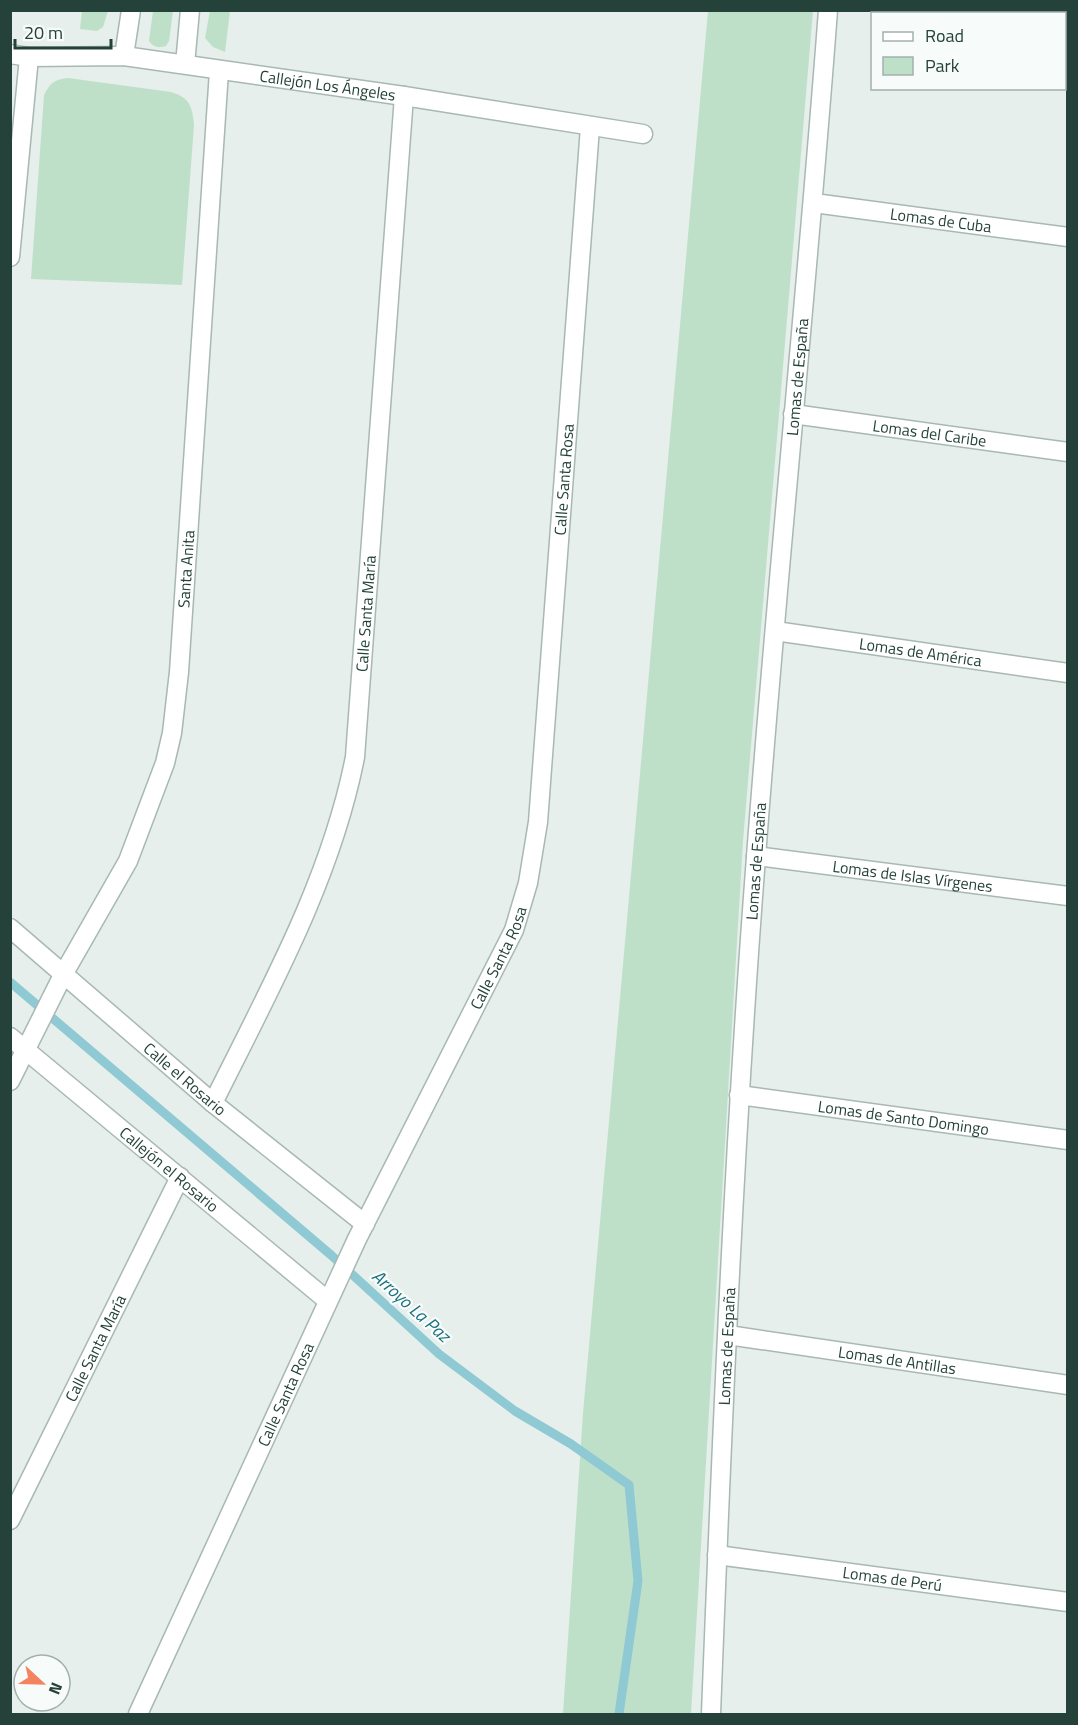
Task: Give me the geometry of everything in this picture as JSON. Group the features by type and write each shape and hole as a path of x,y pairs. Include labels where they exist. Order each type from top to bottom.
{"street":[{"path":"124,56 131,10"},
{"path":"185,64 190,10"},
{"name":"Lomas de España","path":"711,1714 739,1095 756,856 793,414 814,203 828,10"},
{"name":"Callejón Los Ángeles","path":"10,54 29,57 124,56 404,96 643,134"},
{"path":"10,257 29,57"},
{"name":"Santa Anita","path":"10,1081 61,979 128,861 153,800 172,733 179,672 219,71"},
{"name":"Calle Santa María","path":"213,1103 293,942 325,862 348,793 355,757 404,96"},
{"name":"Calle Santa Rosa","path":"138,1714 361,1231 514,930 528,883 538,822 544,757 590,126"},
{"name":"Lomas de Cuba","path":"814,203 1068,237"},
{"name":"Lomas del Caribe","path":"793,414 1068,452"},
{"name":"Lomas de América","path":"775,631 1068,673"},
{"name":"Lomas de Islas Vírgenes","path":"756,856 1068,896"},
{"name":"Calle el Rosario","path":"10,928 61,979 213,1103 361,1231"},
{"name":"Callejón el Rosario","path":"10,1037 29,1042 180,1177 328,1301"},
{"name":"Lomas de Santo Domingo","path":"739,1095 1068,1140"},
{"name":"Calle Santa María","path":"10,1520 180,1177"},
{"name":"Lomas de Antillas","path":"728,1335 1068,1385"},
{"name":"Lomas de Perú","path":"717,1556 1068,1602"}],"green space":[{"path":"82,11 108,11 103,27 97,31 80,29"},
{"path":"153,11 173,11 169,41 166,46 157,47 149,41"},
{"path":"210,11 230,11 225,52 213,47 205,38"},
{"path":"708,11 813,11 743,841 691,1714 563,1714 583,1413"},
{"path":"68,78 171,92 182,97 189,104 194,125 182,285 31,279 44,95 53,82"}],"waterway":[{"name":"Arroyo La Paz","path":"10,982 331,1255 439,1354 515,1411 571,1444 629,1485 638,1581 619,1714"}]}
